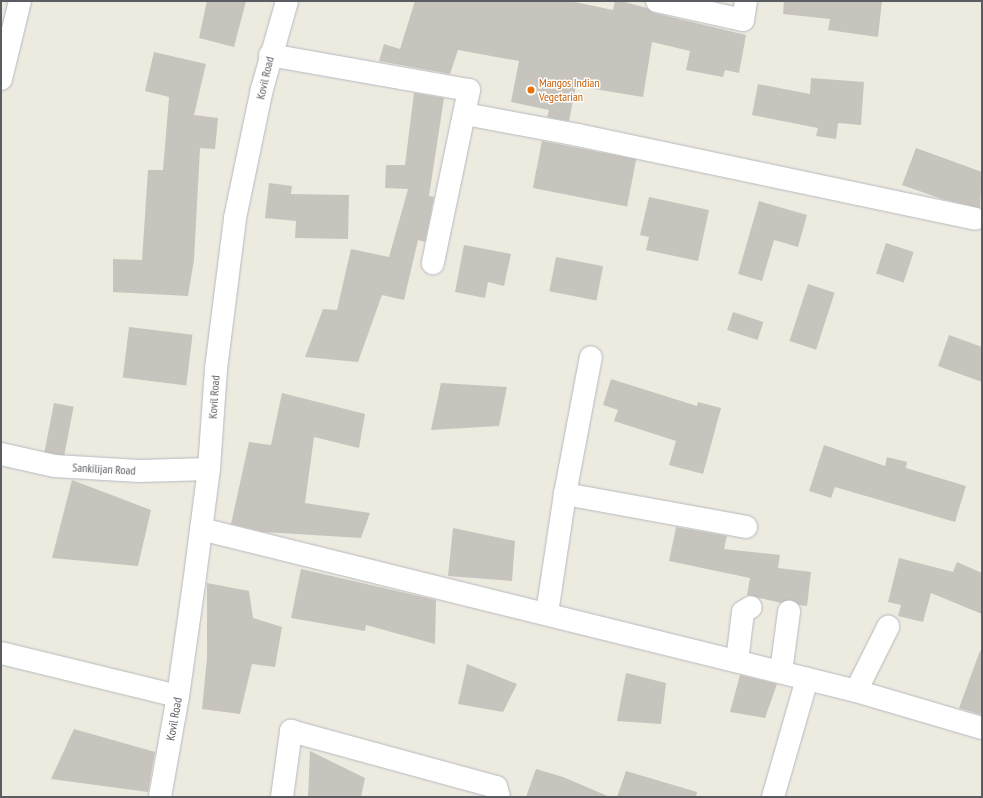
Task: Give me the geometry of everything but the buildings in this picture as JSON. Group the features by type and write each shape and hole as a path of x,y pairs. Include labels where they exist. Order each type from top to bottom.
{"street":[{"path":"1,79 20,1"},
{"name":"Kovil Road","path":"160,797 178,696 209,469 216,369 235,218 270,54 287,1"},
{"path":"657,1 743,20 746,1"},
{"path":"270,54 469,90 433,263"},
{"path":"464,114 578,135 975,220"},
{"path":"547,613 565,494 590,357"},
{"name":"Sankilijan Road","path":"1,454 55,466 139,471 209,469"},
{"path":"565,494 746,527"},
{"path":"201,529 547,613 856,691 982,728"},
{"path":"738,661 743,612 751,607"},
{"path":"781,672 789,612"},
{"path":"856,691 888,627"},
{"path":"1,653 178,696"},
{"path":"773,797 807,679"},
{"path":"282,797 291,731 496,787 499,797"}],"place":[{"name":"Mangos Indian Vegetarian","path":"531,90"}]}
